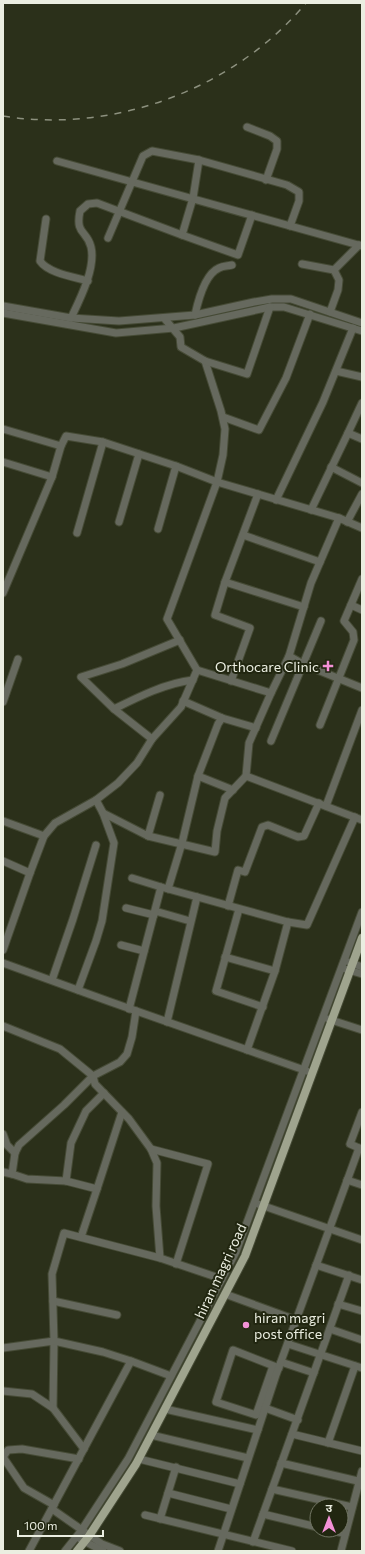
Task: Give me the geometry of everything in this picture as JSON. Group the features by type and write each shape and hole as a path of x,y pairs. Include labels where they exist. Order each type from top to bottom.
{"main road":[{"name":"hiran magri road","path":"77,1551 87,1539 138,1459 245,1256 332,1020 347,966 362,938"}],"street":[{"path":"247,127 270,136 277,141 277,149 266,180"},
{"path":"108,238 143,156 152,151 199,160 287,185 299,192 299,201 290,226"},
{"path":"182,235 193,198 199,160"},
{"path":"57,161 360,246"},
{"path":"71,318 88,281 91,247 81,231 78,220 80,211 88,204 97,203 238,255"},
{"path":"195,315 205,283 218,268 233,264 238,255 252,215"},
{"path":"46,219 40,261 43,266 49,270 88,281"},
{"path":"334,270 360,246"},
{"path":"302,264 334,270"},
{"path":"330,312 338,290 339,280 334,270"},
{"path":"3,306 71,318 119,322 195,315 272,299 291,299 362,323"},
{"path":"164,318 174,328 180,337 181,347 205,361 247,374 270,307"},
{"path":"3,313 116,333 174,328 270,307 284,307 362,331"},
{"path":"223,417 259,430 286,378 310,314"},
{"path":"276,500 323,402 353,328"},
{"path":"205,361 226,429 223,455 217,482 167,618 197,670 271,693"},
{"path":"336,371 362,377"},
{"path":"311,510 362,403"},
{"path":"3,429 61,446"},
{"path":"348,433 362,439"},
{"path":"3,593 52,477 61,446 66,436 103,442 176,466 217,482 339,518 362,528"},
{"path":"77,532 103,442"},
{"path":"119,522 139,454"},
{"path":"3,462 52,477"},
{"path":"158,528 176,466"},
{"path":"332,467 362,483"},
{"path":"231,681 250,628 215,615 225,582 258,494"},
{"path":"347,522 362,494"},
{"path":"103,813 148,836 215,852 217,831 225,798 246,776 249,743 289,656 311,583 339,518"},
{"path":"243,535 320,562"},
{"path":"320,725 354,640 353,632 344,621 362,579"},
{"path":"225,582 304,606"},
{"path":"351,605 362,610"},
{"path":"271,741 321,621"},
{"path":"152,739 114,709 80,677 122,664 180,640"},
{"path":"289,656 339,680 362,688"},
{"path":"3,702 18,659"},
{"path":"3,950 44,836 55,823 96,800 118,783 137,763 152,739 181,707 197,670"},
{"path":"114,709 135,698 182,681 193,680"},
{"path":"183,701 222,718 256,728"},
{"path":"228,906 238,870 245,872 262,827 268,825 298,836 304,836 323,804 362,710"},
{"path":"12,1174 15,1153 19,1145 64,1105 93,1076 120,1062 127,1054 132,1037 133,1010 144,951 154,913 182,843 198,776 218,724 222,718"},
{"path":"198,776 233,790"},
{"path":"246,776 362,820"},
{"path":"148,836 160,795"},
{"path":"78,990 102,921 114,843 103,813 96,800"},
{"path":"132,878 239,909 288,922 307,925 355,817"},
{"path":"3,821 44,836"},
{"path":"52,980 74,919 96,845"},
{"path":"3,861 30,873"},
{"path":"167,1022 196,897"},
{"path":"126,908 190,921"},
{"path":"239,909 216,991 263,1007"},
{"path":"65,1551 81,1530 128,1459 236,1252 324,1017 347,966 362,912"},
{"path":"247,1050 275,971 288,922"},
{"path":"121,945 144,951"},
{"path":"225,957 275,971"},
{"path":"3,963 313,1073"},
{"path":"347,966 362,966"},
{"path":"347,966 362,974"},
{"path":"324,1017 362,1030"},
{"path":"3,1026 60,1049 93,1076 95,1084 122,1112 151,1149 157,1163 156,1206 160,1258"},
{"path":"66,1181 71,1143 86,1111 104,1093"},
{"path":"81,1237 122,1112"},
{"path":"314,1373 278,1365 233,1350 216,1402 256,1415 278,1365 288,1344 329,1228 347,1180 361,1149 350,1144 362,1112"},
{"path":"3,1134 7,1145 15,1153"},
{"path":"151,1149 208,1164 176,1264"},
{"path":"3,1172 27,1179 66,1181 97,1189"},
{"path":"347,1180 362,1185"},
{"path":"255,1203 362,1240"},
{"path":"53,1408 54,1341 52,1274 64,1233 160,1258 222,1279"},
{"path":"316,1265 362,1280"},
{"path":"253,1542 349,1275"},
{"path":"225,1294 296,1320"},
{"path":"52,1301 117,1315"},
{"path":"338,1304 362,1312"},
{"path":"330,1329 362,1340"},
{"path":"3,1348 54,1341 104,1352 171,1376"},
{"path":"288,1344 362,1368"},
{"path":"29,1551 131,1361"},
{"path":"218,1551 278,1365"},
{"path":"328,1443 354,1366"},
{"path":"3,1391 32,1394 53,1408 84,1449"},
{"path":"265,1408 298,1420"},
{"path":"165,1409 258,1430"},
{"path":"292,1434 362,1451"},
{"path":"151,1435 248,1458"},
{"path":"79,1459 22,1449 8,1450 3,1457 24,1488 53,1507 81,1530 87,1539 103,1551"},
{"path":"138,1459 176,1467 240,1484"},
{"path":"281,1463 360,1481"},
{"path":"160,1519 176,1467"},
{"path":"349,1519 362,1471"},
{"path":"272,1489 352,1507"},
{"path":"168,1493 231,1509"},
{"path":"263,1514 309,1525"},
{"path":"145,1515 292,1551"},
{"path":"76,1537 87,1539 120,1551"},
{"path":"341,1551 344,1538"}],"railway":[{"path":"3,116 45,120 87,118 129,111 169,98 208,81 244,59 277,33 306,3"}],"place":[{"name":"Orthocare Clinic","path":"328,666"},
{"name":"hiran magri post office","path":"246,1325"}]}
